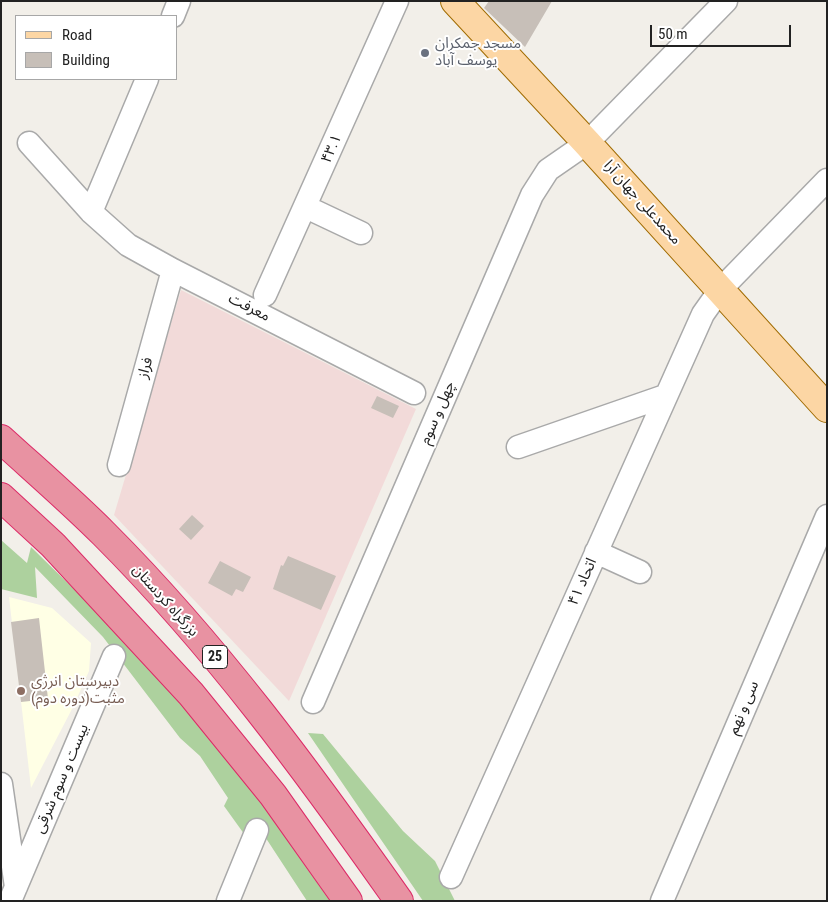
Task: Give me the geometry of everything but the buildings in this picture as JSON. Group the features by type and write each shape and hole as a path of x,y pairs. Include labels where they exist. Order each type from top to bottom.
{"highway":[{"name":"بزرگراه کردستان","path":"1,439 104,534 193,631 268,721 327,799 399,901"},
{"path":"1,497 53,545 191,694 273,795 348,901"}],"main road":[{"name":"محمدعلی جهان آرا","path":"455,1 587,143 827,408"}],"street":[{"path":"173,15 179,1"},
{"name":"۴۳.۱","path":"265,295 397,1"},
{"name":"چهل و سوم","path":"313,702 532,195 554,164 587,143 726,1"},
{"path":"91,212 147,80"},
{"name":"معرفت","path":"30,143 91,212 128,245 173,270 414,393"},
{"name":"اتحاد ۴۱","path":"451,877 703,314 720,290 827,180"},
{"path":"306,207 361,234"},
{"name":"فراز","path":"119,465 173,270"},
{"path":"518,447 665,396"},
{"name":"سی و نهم","path":"662,901 827,516"},
{"path":"596,552 640,572"},
{"name":"بیست و سوم شرقی","path":"16,897 114,656"},
{"path":"1,784 16,897"},
{"path":"228,901 258,830"}],"shaded area":[{"path":"181,290 416,409 289,701 114,515"},
{"path":"9,597 52,608 91,643 89,671 73,707 31,788"}],"green space":[{"path":"1,540 27,563 31,547 138,652 247,783 330,901 307,901 256,823 247,838 224,806 228,798 200,756 180,738 103,637 35,567 37,598 1,589"},
{"path":"308,733 323,734 403,831 435,861 455,901 423,901"}],"place":[{"name":"مسجد جمکران یوسف آباد","path":"425,53"},
{"name":"دبیرستان انرژی مثبت(دوره دوم)","path":"21,691"}]}
